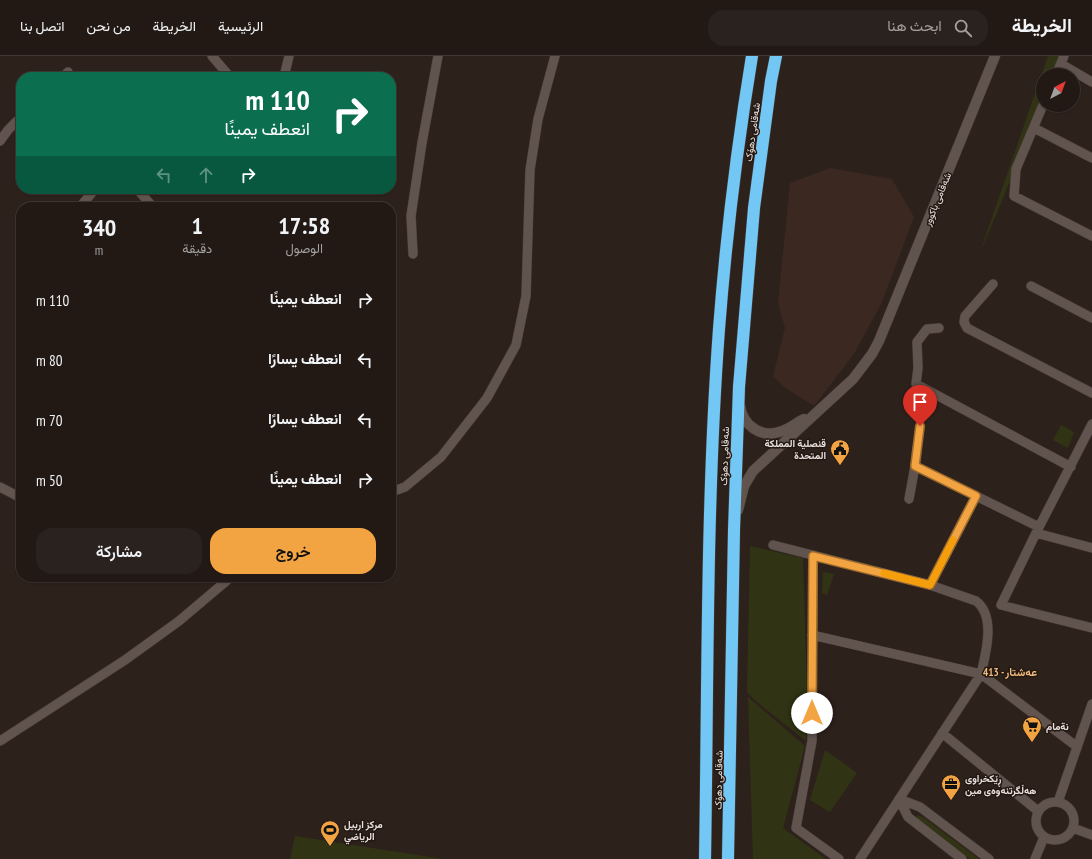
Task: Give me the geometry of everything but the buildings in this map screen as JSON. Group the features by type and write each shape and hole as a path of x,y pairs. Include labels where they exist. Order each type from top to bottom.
{"highway":[{"name":"شەقامی دهۆک","path":"705,859 709,578 719,330 740,132 752,56"},
{"name":"شەقامی دهۆک","path":"728,859 734,530 739,387 754,208 771,81 776,56"}],"street":[{"path":"212,56 226,72"},
{"path":"285,72 288,56"},
{"path":"413,254 411,216 422,142 438,56"},
{"path":"396,490 405,487 441,457 487,398 516,346 526,296 530,170 538,119 555,56"},
{"name":"شەقامی باکوور","path":"823,408 853,379 872,354 879,341 995,56"},
{"path":"1062,60 1092,82"},
{"path":"1040,112 1016,170 1014,196 1092,236"},
{"path":"0,141 16,122"},
{"path":"1034,128 1092,158"},
{"path":"84,202 91,194"},
{"path":"141,194 149,202"},
{"path":"993,284 965,316 964,322 967,328 1092,393"},
{"path":"1031,286 1092,318"},
{"path":"939,328 927,329 917,342 918,368 916,384 1071,467"},
{"path":"739,387 740,408 744,419 751,427 764,433 777,433 782,431 823,408"},
{"path":"734,530 743,490 753,471 823,408"},
{"path":"1092,424 1037,530 1001,605 1092,628"},
{"path":"909,499 920,426"},
{"path":"915,466 976,496 1037,530 1092,548"},
{"path":"0,487 16,495"},
{"path":"930,585 976,496"},
{"path":"774,545 930,585 976,601 982,606 986,613 987,650 981,674 860,859"},
{"path":"813,556 812,741 796,828 839,859"},
{"path":"0,741 125,660 173,626 225,582"},
{"path":"812,635 981,674 1076,746"},
{"path":"1058,802 1076,746 1092,704"},
{"path":"942,733 1038,812"},
{"path":"899,799 908,817 962,859"},
{"path":"899,799 920,807 989,859"},
{"path":"1058,802 1063,803 1072,811 1074,822 1070,833 1061,839 1055,840 1044,837 1037,828 1036,822 1038,812 1046,804 1058,802"},
{"path":"1073,828 1092,835"},
{"path":"1035,859 1044,837"}],"shaded area":[{"path":"830,168 892,179 914,217 882,302 854,354 814,406 784,387 773,376 785,328 778,303 790,183"}],"green space":[{"path":"1048,56 1063,56 1058,68 1044,68"},
{"path":"1036,91 1036,112 1039,112 979,255"},
{"path":"1061,425 1074,432 1068,448 1053,440"},
{"path":"750,546 803,558 807,692 806,741 757,702 747,692"},
{"path":"823,572 834,574 827,595 822,593"},
{"path":"748,697 805,746 783,828 826,859 753,859"},
{"path":"825,750 857,773 830,812 810,800"},
{"path":"917,815 923,817 979,859 970,859 917,819"},
{"name":"مركز اربيل الرياضي","path":"295,836 443,859 290,859"}],"slow traffic":[{"path":"884,573 930,585 953,540"}],"place":[{"name":"قنصلية المملكة المتحدة","path":"840,466"},
{"name":"نةمام","path":"1032,743"},
{"name":"ڕێکخراوی هەڵگرتنەوەی مین","path":"951,801"},
{"name":"مركز اربيل الرياضي","path":"330,847"}],"district":[{"name":"عه‌شتار - 413","path":"1010,672"}],"route":[{"path":"812,713 813,556 930,585 976,496 915,466 920,426"}]}
